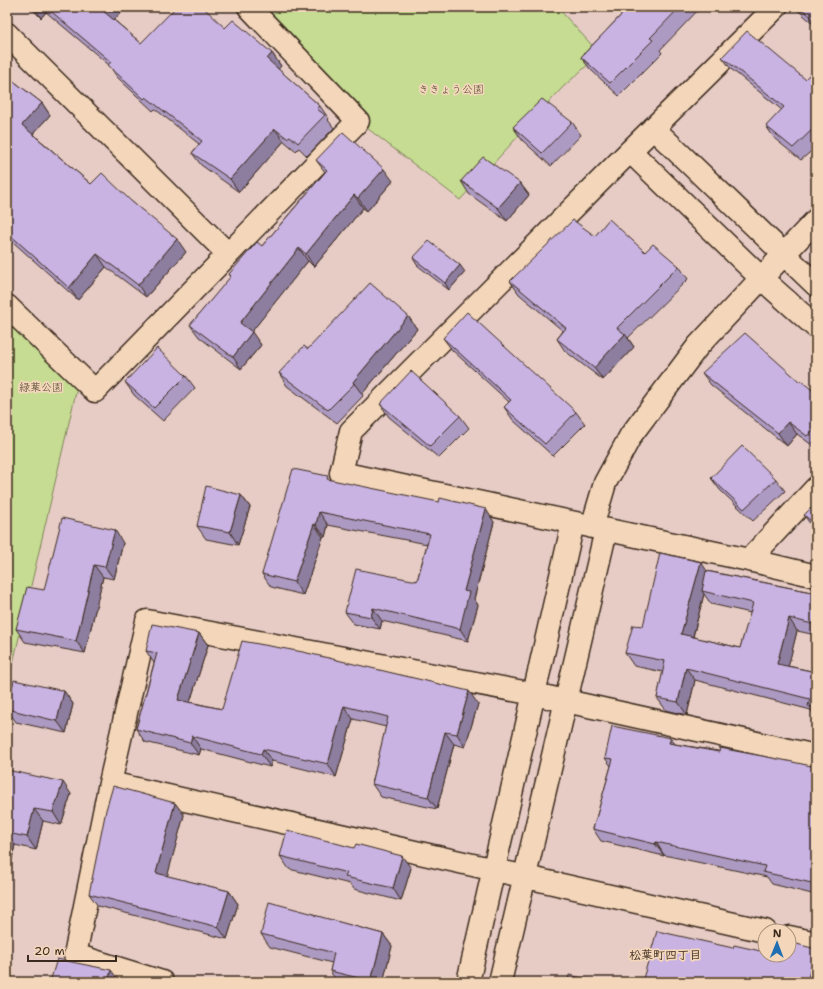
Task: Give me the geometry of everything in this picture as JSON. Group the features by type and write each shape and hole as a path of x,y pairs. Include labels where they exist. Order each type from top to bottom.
{"street":[{"path":"7,306 95,391 358,121 249,7"},
{"path":"776,7 351,430 341,473 749,560 816,576"},
{"path":"7,34 228,254"},
{"path":"653,128 816,285"},
{"path":"630,151 761,278 816,327"},
{"path":"468,982 534,694 605,483 631,435 698,346 816,220"},
{"path":"749,560 816,488"},
{"path":"500,982 565,701 590,527"},
{"path":"162,982 75,955 110,783 147,621 534,694 816,756"},
{"path":"110,783 757,929"},
{"path":"797,939 816,943"}],"green space":[{"name":"ききょう公園","path":"249,7 557,7 600,54 563,87 460,200 358,121"},
{"name":"緑葉公園","path":"7,306 80,375 7,689"}],"building":[{"path":"46,7 105,7 102,10 141,43 176,7 203,7 225,28 233,20 272,53 267,59 320,106 317,109 325,115 298,143 290,136 287,138 275,129 230,179 192,153 202,141 146,97 144,99 108,65 111,62"},
{"path":"629,7 680,7 650,38 653,40 610,83 581,57"},
{"path":"800,7 816,7 816,21"},
{"path":"747,31 805,79 816,68 816,126 793,148 766,126 784,107 722,57"},
{"path":"7,76 42,103 22,125 91,184 102,173 131,201 177,239 138,285 97,254 69,288 7,232"},
{"path":"542,99 572,122 542,153 513,127"},
{"path":"343,132 384,169 358,198 354,195 306,254 299,248 240,323 252,332 233,357 190,325 231,276 229,274 257,242 262,246 327,170 316,160"},
{"path":"483,157 520,183 498,208 461,181"},
{"path":"609,219 645,252 653,244 679,266 617,328 625,334 594,368 557,339 566,328 510,281 573,220 595,236"},
{"path":"429,241 460,265 445,283 413,258"},
{"path":"370,283 408,316 353,382 354,384 328,410 279,373 304,346 308,349"},
{"path":"467,312 576,412 545,444 504,407 511,400 443,338"},
{"path":"745,333 800,382 801,381 816,393 816,427 807,436 788,422 778,433 702,373"},
{"path":"157,348 186,376 154,408 125,382"},
{"path":"411,371 460,416 430,446 380,404"},
{"path":"742,446 776,479 744,509 711,478"},
{"path":"293,469 328,476 327,479 439,502 440,498 486,509 464,591 469,592 460,629 373,608 371,617 345,612 356,569 417,581 430,534 319,512 316,525 314,524 294,582 262,574"},
{"path":"206,486 241,495 230,532 197,526"},
{"path":"816,503 816,525 804,515"},
{"path":"62,518 115,530 105,567 94,565 76,641 16,629 27,587 44,590"},
{"path":"660,553 701,562 681,634 740,648 753,603 702,591 706,571 816,593 816,625 789,618 777,664 816,672 816,708 808,706 810,699 686,668 678,702 657,698 665,661 625,653 633,625 643,626"},
{"path":"152,624 199,633 178,700 222,709 242,641 303,652 469,691 457,734 445,732 428,797 372,784 388,717 344,706 328,764 263,749 261,754 192,736 190,743 136,729 157,653 146,651"},
{"path":"14,680 64,691 57,721 7,709"},
{"path":"612,726 671,738 669,743 719,752 720,748 816,767 816,884 763,872 765,866 656,842 655,844 593,829 613,759 605,758"},
{"path":"7,770 63,782 53,812 34,809 27,837 7,833"},
{"path":"113,786 175,803 156,873 229,891 218,927 89,894 106,810"},
{"path":"287,830 354,848 356,844 402,856 393,888 345,877 347,873 280,856"},
{"path":"269,902 383,934 371,981 330,971 334,953 261,934"},
{"path":"657,931 733,948 734,945 757,950 757,963 797,963 797,944 816,949 807,982 642,982"},
{"path":"57,959 111,970 108,982 50,982"},
{"path":"569,975 602,982 568,982"}],"district":[{"name":"松葉町四丁目","path":"665,955"}]}
